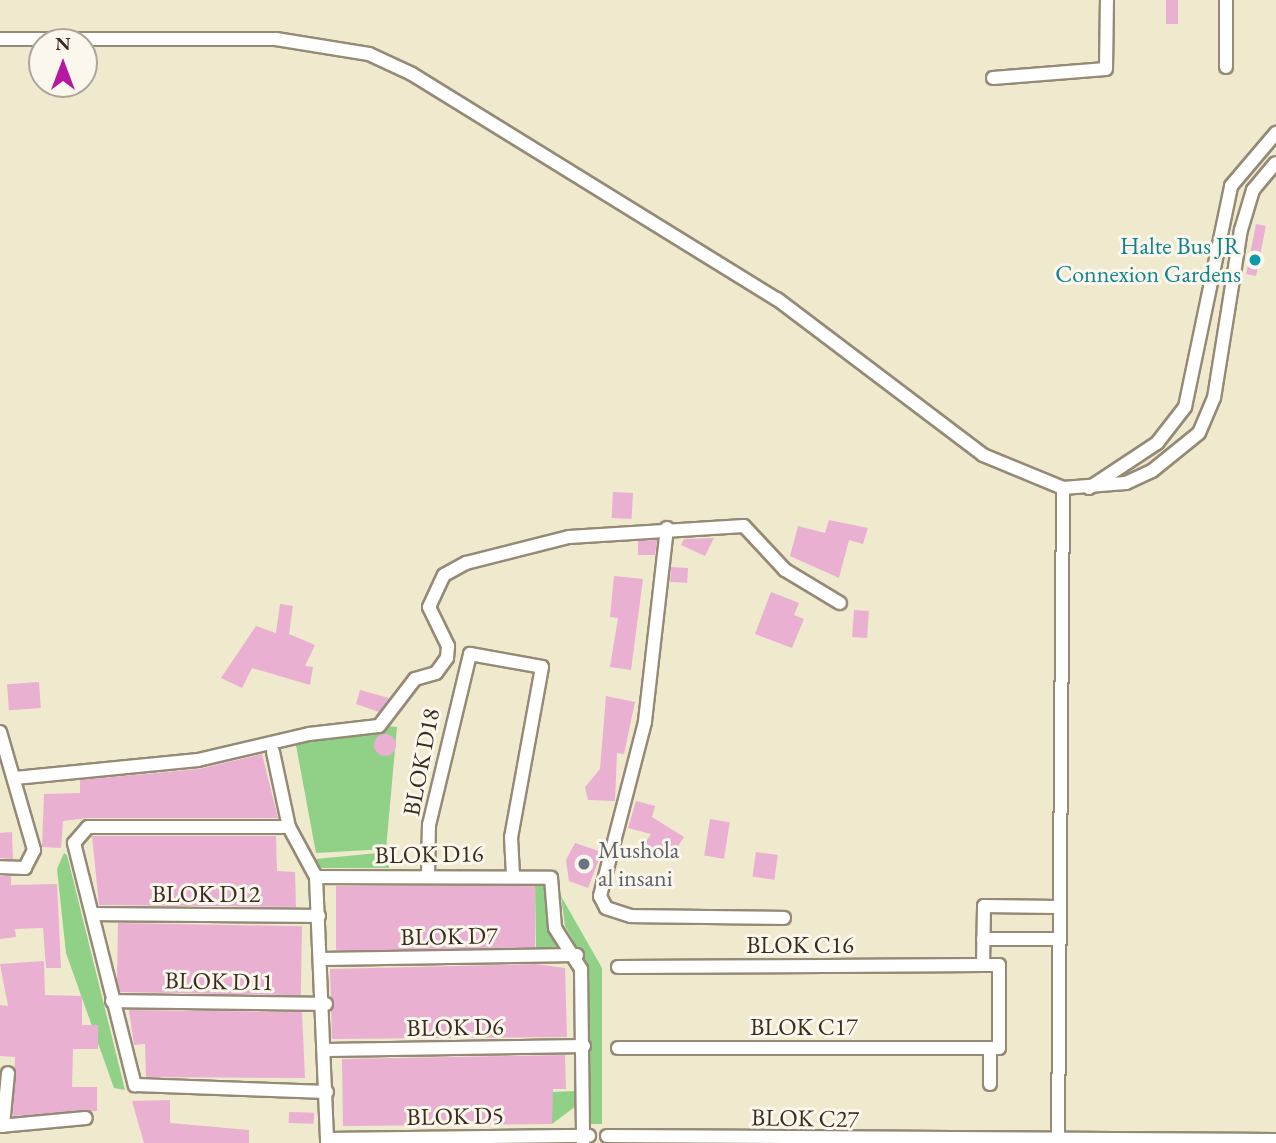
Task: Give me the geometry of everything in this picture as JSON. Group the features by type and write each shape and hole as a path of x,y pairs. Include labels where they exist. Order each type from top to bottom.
{"street":[{"path":"993,78 1106,69 1107,0"},
{"path":"1226,0 1226,67"},
{"path":"0,39 276,39 369,54 412,74 777,299 983,455 1063,488 1089,488 1152,471 1199,432 1214,398 1241,230 1253,190 1276,163"},
{"path":"1089,488 1157,443 1185,407 1231,186 1276,133"},
{"path":"1059,1140 1057,907 1063,488"},
{"path":"15,778 198,760 309,734 379,726 415,679 436,673 447,658 448,646 429,607 444,575 466,563 569,537 667,528 744,526 785,570 841,603"},
{"path":"667,528 645,722 600,896 606,908 631,916 784,918"},
{"name":"BLOK D18","path":"428,875 429,825 464,658 538,664 542,673 511,837 513,873"},
{"path":"0,732 15,778 32,862 0,867"},
{"path":"273,751 289,827 316,877 326,1004 327,1141"},
{"path":"289,827 88,827 74,843 130,1076 147,1088 327,1091"},
{"name":"BLOK D16","path":"316,877 543,873 554,886 555,928 577,955"},
{"path":"990,1084 990,1048 999,1048 999,965 983,965 984,906 1057,907"},
{"name":"BLOK D12","path":"93,914 319,916"},
{"path":"983,939 1057,939"},
{"path":"577,955 584,1046 585,1138"},
{"name":"BLOK D7","path":"321,959 577,955"},
{"name":"BLOK C16","path":"618,967 983,965"},
{"name":"BLOK D11","path":"112,1001 326,1004"},
{"name":"BLOK D6","path":"326,1050 584,1046"},
{"name":"BLOK C17","path":"618,1048 990,1048"},
{"path":"8,1073 1,1126 86,1118"},
{"name":"BLOK D5","path":"327,1141 585,1138"},
{"name":"BLOK C27","path":"614,1139 993,1142 1276,1140"}],"green space":[{"path":"355,723 397,727 386,849 316,853 293,729"},
{"path":"388,852 389,868 317,868 316,859"},
{"path":"64,853 67,855 125,1090 114,1088 66,953 57,869"},
{"path":"535,882 544,886 548,926 561,950 536,950"},
{"path":"561,896 602,968 602,1124 591,1124 588,966 565,926"},
{"path":"576,1091 576,1106 552,1124 552,1092"}],"building":[{"path":"1166,0 1178,0 1178,24 1166,24"},
{"name":"Halte Bus JR Connexion Gardens","path":"1256,224 1266,226 1256,276 1246,274"},
{"path":"613,492 633,493 632,519 612,518"},
{"path":"829,520 868,528 863,544 849,540 839,578 790,556 798,526 825,533"},
{"path":"714,538 705,556 681,545 684,539"},
{"path":"657,540 655,555 638,555 638,541"},
{"path":"671,567 688,568 687,583 670,582"},
{"path":"614,576 643,579 631,670 610,667 618,618 610,617"},
{"path":"771,592 799,603 794,615 804,619 792,648 755,634"},
{"path":"280,604 293,606 289,634 315,645 305,666 313,667 310,685 252,668 242,688 221,678 256,626 276,633"},
{"path":"854,610 869,611 867,638 852,637"},
{"path":"39,682 41,708 9,710 7,684"},
{"path":"360,690 389,698 379,712 356,704"},
{"path":"606,696 635,702 624,754 617,753 615,801 588,800 585,787 600,769"},
{"path":"385,734 393,737 396,745 393,753 385,756 377,753 374,745 377,737"},
{"path":"262,754 278,818 88,818 63,821 61,848 42,847 44,794 80,793 80,780 199,769"},
{"path":"636,801 655,806 652,817 684,837 670,859 645,843 651,834 628,828"},
{"path":"710,819 730,822 724,859 704,856"},
{"path":"12,832 13,859 0,858 0,833"},
{"path":"92,836 276,836 277,871 295,872 296,907 99,905"},
{"name":"Mushola al insani","path":"575,843 602,852 588,888 569,881 566,860"},
{"path":"756,852 778,855 774,880 753,877"},
{"path":"0,876 11,876 11,885 57,884 61,968 46,968 43,928 15,929 16,937 0,939"},
{"path":"336,886 535,886 535,950 336,950"},
{"path":"118,923 302,926 301,995 117,992"},
{"path":"44,961 45,995 82,996 82,1025 98,1025 98,1049 73,1049 72,1087 97,1087 97,1111 13,1116 15,1057 0,1056 0,1005 8,1006 0,964"},
{"path":"536,964 565,968 567,1037 332,1039 330,969"},
{"path":"129,1010 302,1012 305,1078 146,1077 145,1044 134,1045"},
{"path":"565,1055 566,1089 553,1089 552,1124 343,1126 342,1059"},
{"path":"170,1100 170,1123 249,1130 249,1143 144,1143 132,1101"},
{"path":"289,1112 314,1113 314,1124 289,1123"}],"place":[{"name":"Halte Bus JR Connexion Gardens","path":"1255,260"},
{"name":"Mushola al insani","path":"584,864"}]}
